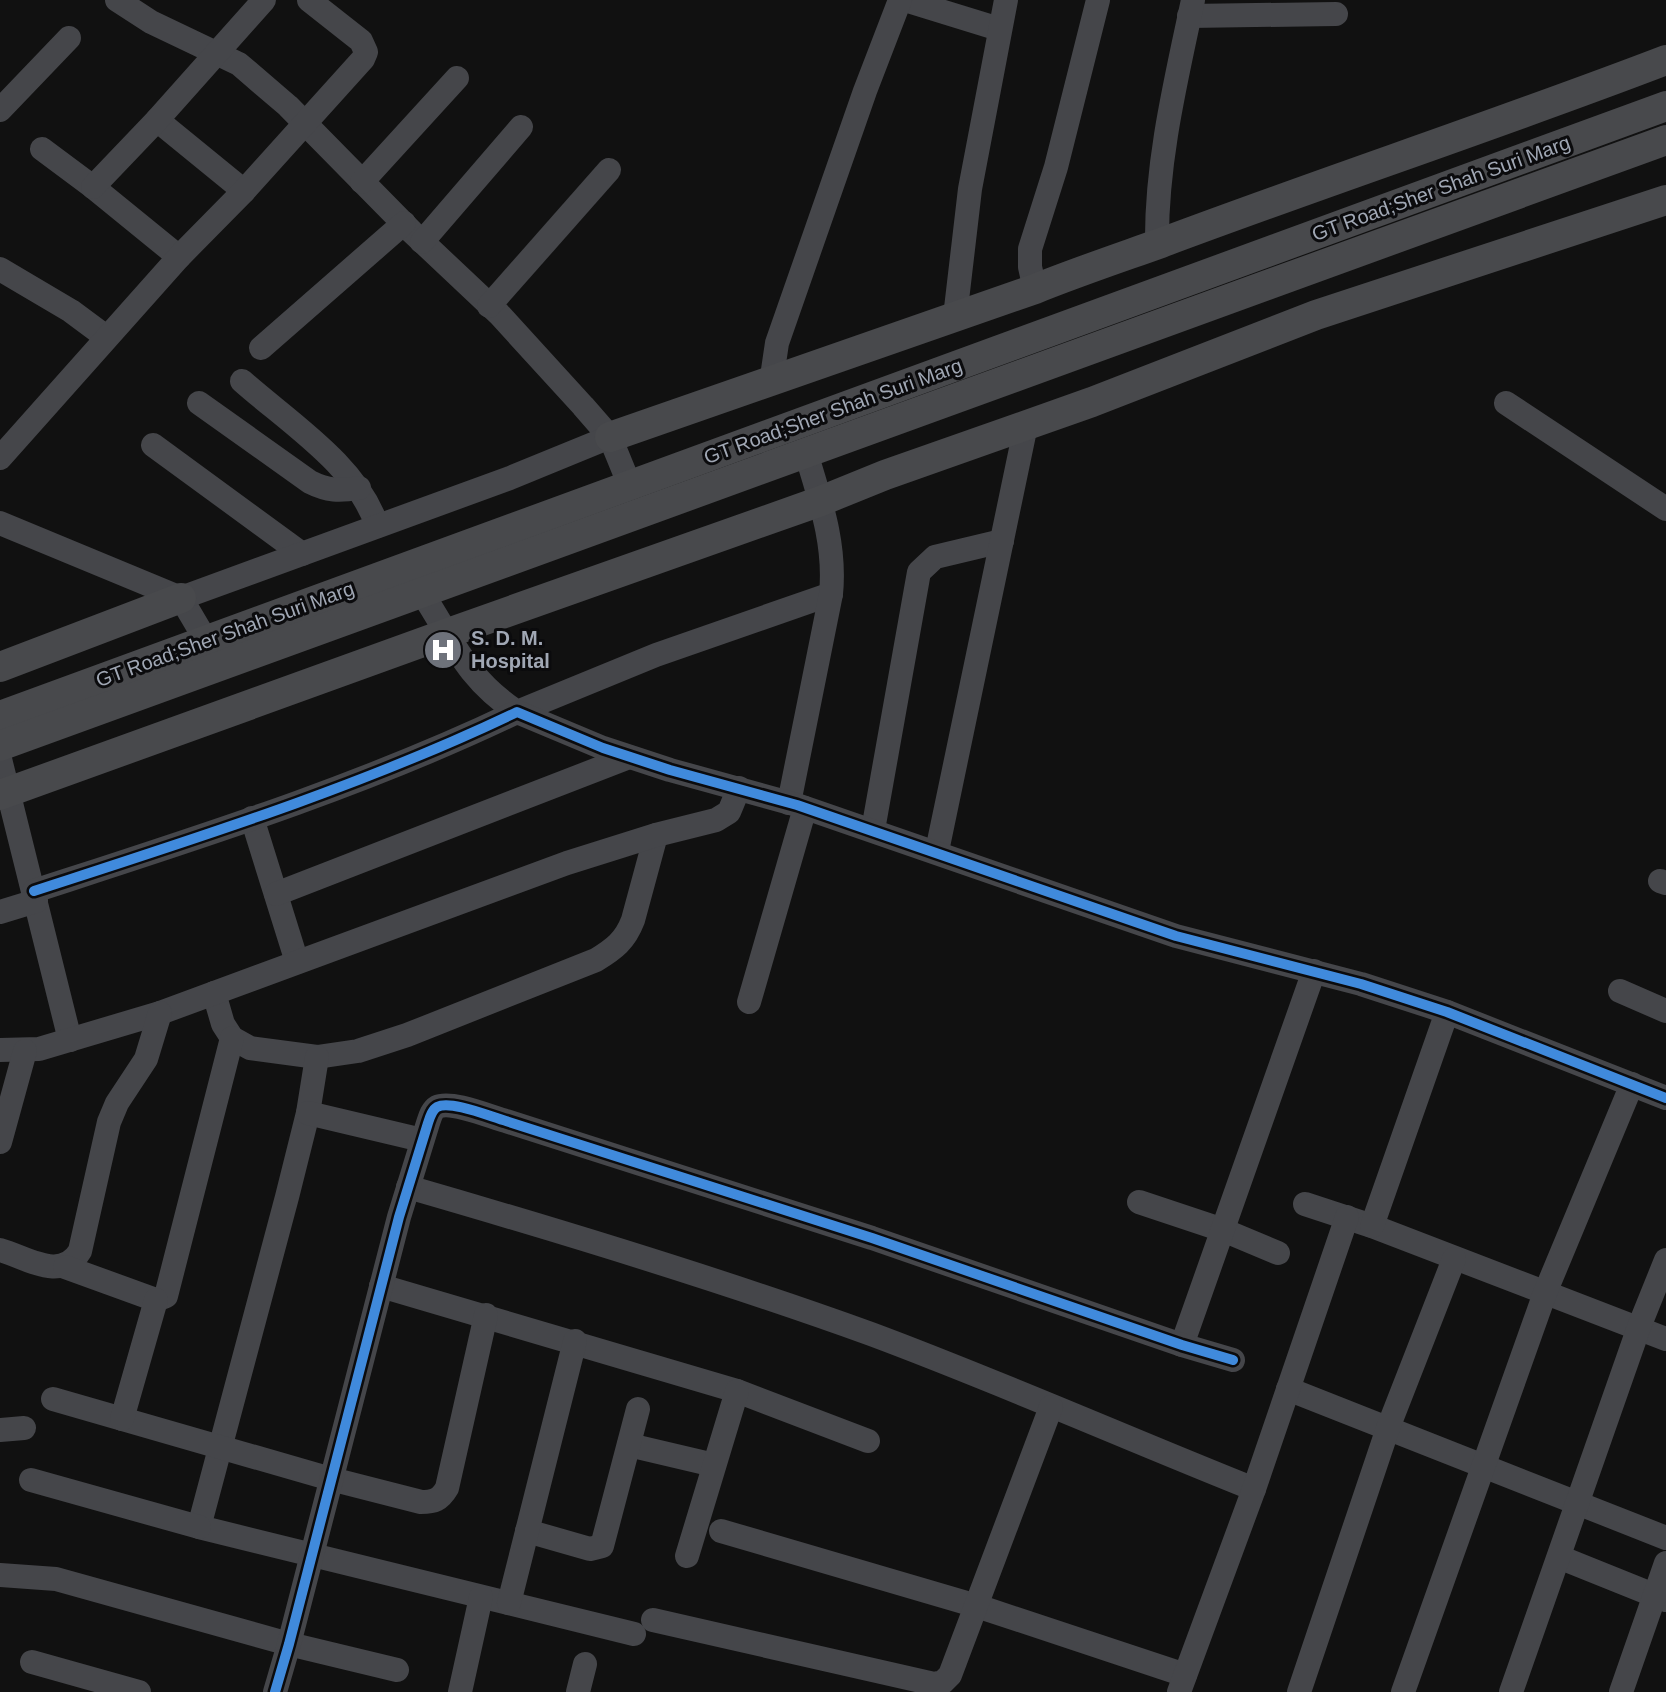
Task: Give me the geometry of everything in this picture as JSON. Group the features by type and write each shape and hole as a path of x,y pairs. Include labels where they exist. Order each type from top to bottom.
{"main road":[{"path":"610,437 1035,289 1272,200 1553,103 1666,60"},
{"name":"GT Road;Sher Shah Suri Marg","path":"0,746 214,653 630,486 1666,106"},
{"name":"GT Road;Sher Shah Suri Marg","path":"0,716 422,593 1666,140"},
{"path":"4,794 821,501 1316,315 1666,200"},
{"path":"0,667 181,598"}],"street":[{"path":"117,0 151,22 216,52 254,75 304,122 489,306 610,437 630,486"},
{"path":"93,187 264,0"},
{"path":"0,458 106,337 351,73 366,52 361,41 309,0"},
{"path":"776,379 773,370 777,343 865,91 902,0 999,29"},
{"path":"955,317 970,189 1006,0"},
{"path":"1035,289 1030,249 1056,167 1098,0"},
{"path":"1157,244 1158,187 1191,8 1336,14"},
{"path":"0,110 69,38"},
{"path":"362,182 457,78"},
{"path":"157,120 244,191"},
{"path":"422,242 521,127"},
{"path":"42,149 179,257"},
{"path":"489,306 609,170"},
{"path":"261,348 404,223"},
{"path":"0,269 71,311 106,337"},
{"path":"242,381 329,456 359,488 377,526"},
{"path":"199,403 310,482 338,491 359,488"},
{"path":"1506,403 1666,509"},
{"path":"937,851 1026,425"},
{"path":"181,598 510,478 610,437"},
{"path":"153,445 302,554"},
{"path":"749,1002 797,805 834,568 821,501 806,453"},
{"path":"0,523 181,598 214,653"},
{"path":"873,830 919,572 935,557 1002,541"},
{"path":"422,593 472,673 492,694 517,712 629,757 797,805 1176,936 1314,971 1447,1012 1666,1098"},
{"path":"0,912 35,896 407,760 656,655 831,594"},
{"path":"276,894 629,757"},
{"path":"0,759 4,794 35,896 70,1040"},
{"path":"0,1050 25,1051 160,1013 567,863 726,815 733,806 739,788"},
{"path":"252,818 297,962"},
{"path":"214,993 223,1024 232,1038 250,1048 317,1057 358,1051 407,1035 596,960 618,947 628,934 633,920 656,835"},
{"path":"1182,1345 1314,971"},
{"path":"1620,991 1666,1011"},
{"path":"1372,1226 1447,1012"},
{"path":"65,1267 74,1261 80,1251 109,1122 117,1103 146,1059 160,1013"},
{"path":"2,1259 65,1267 156,1300 166,1296 232,1038"},
{"path":"0,1142 25,1051"},
{"path":"199,1527 308,1113 317,1057"},
{"path":"1403,1692 1545,1293 1632,1084"},
{"path":"275,1692 408,1187 434,1109 444,1105 459,1107 872,1238 1233,1360"},
{"path":"308,1113 422,1140"},
{"path":"408,1187 792,1306 875,1336 1254,1489"},
{"path":"1139,1202 1223,1230 1278,1253"},
{"path":"1305,1204 1372,1226 1666,1339"},
{"path":"721,1531 977,1606 1182,1684 1254,1489 1347,1217"},
{"path":"1299,1692 1388,1428 1454,1259"},
{"path":"1511,1692 1639,1327 1666,1260"},
{"path":"381,1286 737,1391 868,1441"},
{"path":"122,1419 156,1300"},
{"path":"53,1399 331,1479 421,1502 436,1501 447,1488 486,1315"},
{"path":"509,1603 575,1341"},
{"path":"1288,1389 1666,1538"},
{"path":"687,1556 737,1391"},
{"path":"31,1480 199,1527 481,1597 934,1684 943,1682 950,1675 1051,1407"},
{"path":"527,1531 590,1549 602,1546 638,1409"},
{"path":"629,1445 714,1465"},
{"path":"1559,1557 1660,1598"},
{"path":"1621,1692 1660,1598 1666,1563"},
{"path":"0,1575 56,1579 289,1644 397,1670"},
{"path":"460,1692 481,1597"},
{"path":"32,1662 139,1692"},
{"path":"578,1692 585,1664"}],"cycle path":[{"path":"34,891 218,831 339,787 517,712 603,748 797,805 1176,936 1361,984 1447,1012 1666,1098"},
{"path":"275,1692 399,1217 432,1112 437,1107 461,1107 481,1113 872,1238 1233,1360"}],"place":[{"name":"S. D. M. Hospital","path":"443,650"}]}
